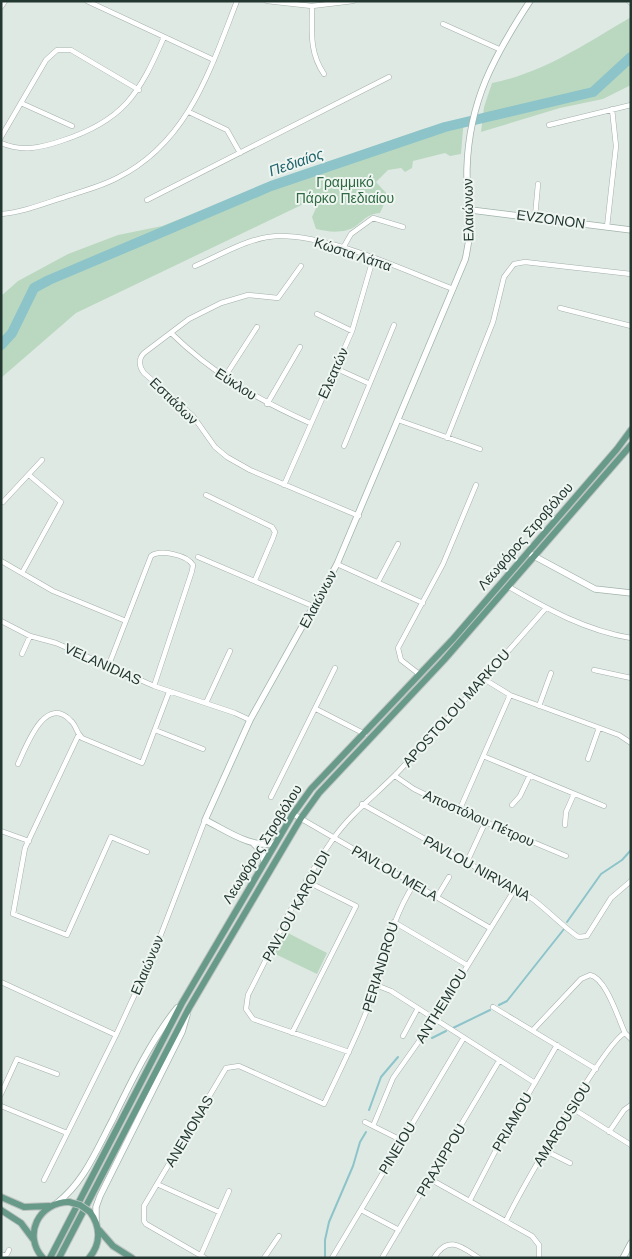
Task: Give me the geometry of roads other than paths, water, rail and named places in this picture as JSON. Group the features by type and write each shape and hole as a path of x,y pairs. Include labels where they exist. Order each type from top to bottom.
{"main road":[{"name":"Ελαιώνων","path":"205,820 220,783 250,720 315,607 337,564 359,516 453,289 469,247 471,210 467,177 469,141 478,96 499,49 530,1"},
{"name":"EVZONON","path":"471,210 631,230"},
{"name":"Λεωφόρος Στροβόλου","path":"50,1258 182,1003 293,814 311,789 362,733 453,639 617,449 631,430"},
{"name":"Λεωφόρος Στροβόλου","path":"59,1258 189,1008 301,818 319,793 536,557 631,445"},
{"path":"528,552 595,589 631,594"},
{"path":"205,820 252,843 260,850 264,861"},
{"path":"252,843 266,845 275,843"},
{"path":"34,1240 36,1222 41,1214 50,1206 67,1196 82,1177 133,1080 182,1003"},
{"path":"89,1258 96,1246 96,1207 100,1196 180,1035 189,1008"},
{"path":"1,1197 24,1207 50,1206"},
{"path":"57,1203 69,1202 80,1205 90,1212 97,1226 113,1246 132,1258"},
{"path":"1,1210 21,1223 34,1240 37,1258"},
{"path":"623,1258 631,1243"},
{"path":"37,1250 43,1258"}],"street":[{"path":"1,7 5,1"},
{"path":"87,1 214,60"},
{"path":"1,214 38,206 104,184 129,172 163,146 190,112 214,60 237,1"},
{"path":"267,1 312,6 353,1"},
{"path":"312,6 312,50 316,62 324,74"},
{"path":"443,24 499,49"},
{"path":"1,142 15,148 35,149 86,132 117,113 138,90 151,70 164,37"},
{"path":"1,137 50,56 61,49 71,50 138,90"},
{"path":"147,200 389,78"},
{"path":"21,103 72,126"},
{"path":"549,125 631,105"},
{"path":"607,227 616,146 612,109"},
{"path":"190,112 227,130 240,153"},
{"path":"535,217 538,184"},
{"path":"343,248 351,234 373,218 403,228"},
{"name":"Κώστα Λάπα","path":"195,266 244,244 277,236 314,240 343,248 453,289"},
{"name":"Ελεατών","path":"284,485 352,331 373,259"},
{"path":"447,438 493,322 504,277 510,269 519,262 631,274"},
{"name":"Εστιάδων","path":"301,266 278,298 241,297 203,311 171,332 141,356 140,363 143,371 193,416 221,453 237,464 359,516"},
{"path":"560,308 631,326"},
{"path":"317,314 352,331"},
{"path":"344,446 368,383 394,326"},
{"path":"224,378 257,327"},
{"name":"Εύκλου","path":"171,332 224,378 267,404 310,423"},
{"path":"267,404 300,347"},
{"path":"335,368 368,383"},
{"path":"398,420 480,449"},
{"path":"3,502 42,460"},
{"path":"22,573 61,502 29,475"},
{"path":"419,674 402,660 398,648 444,562 476,485"},
{"path":"206,495 272,527 275,532 255,580"},
{"path":"378,582 398,544"},
{"path":"108,666 154,554 160,552 188,559 193,565 154,686"},
{"path":"198,557 315,607"},
{"path":"1,561 53,591 126,621"},
{"path":"337,564 423,603"},
{"path":"509,587 546,608 589,627 631,638"},
{"name":"APOSTOLOU MARKOU","path":"362,804 394,776 484,679 546,608"},
{"name":"VELANIDIAS","path":"1,621 30,636 56,643 169,692 206,703 250,720"},
{"path":"22,654 30,636"},
{"path":"206,703 230,652"},
{"path":"271,797 335,668"},
{"path":"594,670 631,678"},
{"path":"539,706 551,673"},
{"path":"484,679 510,695 619,735 631,743"},
{"path":"18,764 40,720 47,715 65,716 73,723 82,738 142,763 169,692"},
{"path":"460,811 510,695"},
{"path":"316,709 370,738"},
{"path":"588,758 599,728"},
{"path":"155,730 203,749"},
{"path":"79,734 25,848 13,914 67,935 111,837 147,852"},
{"path":"483,756 604,806"},
{"path":"512,805 520,796 530,775"},
{"name":"Αποστόλου Πέτρου","path":"394,776 414,789 485,823 566,856"},
{"path":"564,825 566,812 574,794"},
{"name":"PAVLOU KAROLIDI","path":"292,1034 253,1019 248,1014 246,1005 248,995 306,881 334,838 362,804"},
{"name":"PAVLOU NIRVANA","path":"362,804 545,907 572,934 580,937 587,936 611,898 631,881"},
{"name":"PAVLOU MELA","path":"293,814 490,928"},
{"name":"Ελαιώνων","path":"44,1180 116,1035 152,955 205,820"},
{"path":"467,862 485,823"},
{"path":"1,831 29,841"},
{"path":"437,897 449,877"},
{"path":"306,881 356,906 292,1034 349,1052"},
{"name":"PERIANDROU","path":"254,1072 324,1104 358,1036 376,985 400,905 414,884"},
{"name":"ANTHEMIOU","path":"373,1126 393,1078 434,1020 515,889"},
{"path":"394,922 467,965"},
{"path":"533,1030 582,979 590,975 596,977 603,984 625,1033 631,1039"},
{"path":"1,982 116,1035"},
{"path":"376,985 392,991 417,1010 535,1083"},
{"path":"493,1007 596,1069"},
{"path":"403,1036 417,1010"},
{"name":"AMAROUSIOU","path":"506,1221 523,1186 596,1069 616,1040 625,1033"},
{"name":"PINEIOU","path":"332,1258 463,1039"},
{"name":"PRIAMOU","path":"470,1200 498,1146 557,1046"},
{"path":"1,1094 17,1059 57,1074"},
{"name":"PRAXIPPOU","path":"382,1258 500,1061"},
{"name":"ANEMONAS","path":"203,1256 158,1232 144,1220 144,1206 226,1068 239,1066 254,1072"},
{"path":"609,1132 624,1110 631,1105"},
{"path":"1,1106 67,1133"},
{"path":"572,1108 631,1145"},
{"path":"365,1122 401,1140"},
{"path":"546,1151 570,1163"},
{"path":"430,1179 470,1200 538,1242 539,1258"},
{"path":"157,1184 219,1212"},
{"path":"203,1256 229,1190"},
{"path":"361,1210 399,1230"},
{"path":"264,1258 279,1236"},
{"path":"434,1258 441,1248 451,1244 458,1245 479,1258"},
{"path":"1,1256 10,1250"}],"waterway":[{"name":"Πεδιαίος","path":"1,345 12,333 34,288 49,280 271,186 445,127 593,92 631,57"},
{"path":"567,922 601,874 622,860 631,850"},
{"path":"499,1005 507,1001 564,929"},
{"path":"453,1028 490,1010"},
{"path":"432,1038 446,1031"},
{"path":"369,1110 381,1077 398,1057"},
{"path":"325,1258 325,1240 329,1222 353,1166 360,1142 366,1132"}],"park label":[{"name":"Γραμμικό Πάρκο Πεδιαίου","path":"345,190"}]}
